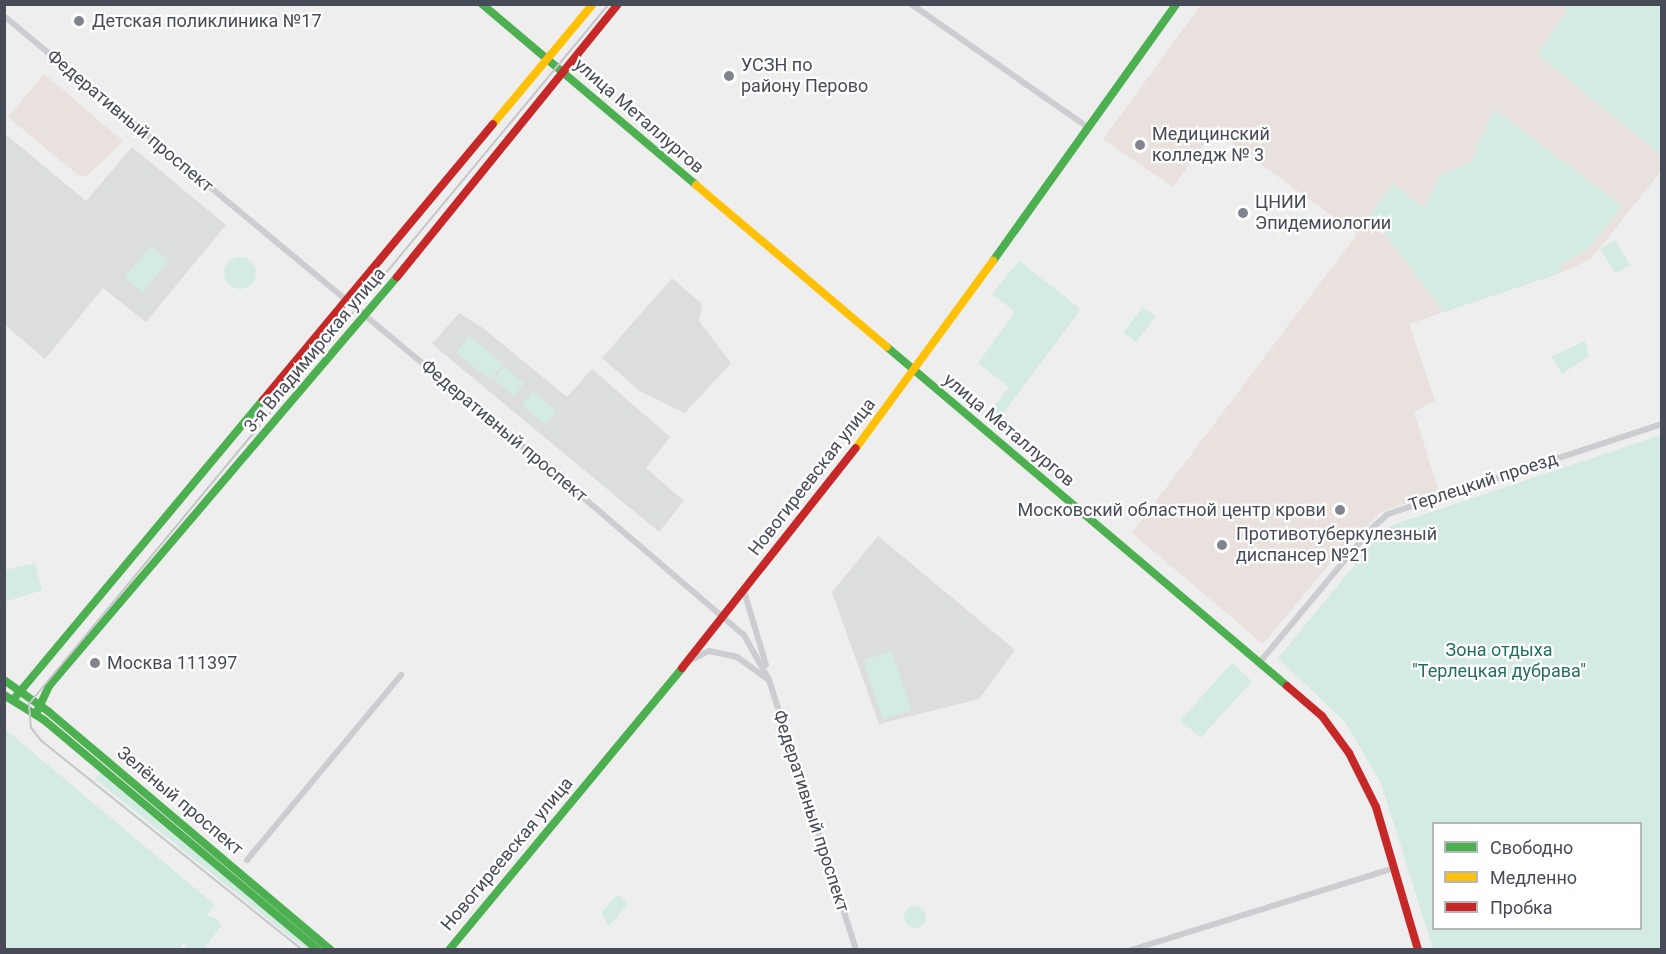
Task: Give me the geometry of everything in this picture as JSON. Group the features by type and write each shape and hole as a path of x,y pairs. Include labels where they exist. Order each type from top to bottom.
{"street":[{"name":"улица Металлургов","path":"482,4 914,374 1322,716 1340,738 1376,807 1391,869 1418,950"},
{"name":"3-я Владимирская улица","path":"13,700 549,60 593,4"},
{"name":"3-я Владимирская улица","path":"36,714 49,686 365,316 618,4"},
{"path":"911,4 1089,128"},
{"name":"Новогиреевская улица","path":"449,950 724,617 914,374 1176,4"},
{"name":"Федеративный проспект","path":"4,16 744,635 769,680 856,950"},
{"name":"Терлецкий проезд","path":"1260,662 1370,530 1388,514 1662,424"},
{"path":"744,591 769,680"},
{"path":"686,663 709,651 723,654 756,668 769,680"},
{"path":"247,860 401,675"},
{"name":"Зелёный проспект","path":"4,681 40,705 331,950"},
{"name":"Зелёный проспект","path":"4,695 36,714 318,950"},
{"path":"1131,950 1391,869"}],"shaded area":[{"path":"1653,4 1661,11 1661,171 1592,258 1568,270 1409,324 1435,401 1414,412 1439,492 1381,512 1327,567 1263,644 1132,533 1357,234 1214,130 1173,187 1103,139 1201,5"},
{"path":"44,74 123,141 87,176 78,175 8,117"},
{"path":"4,133 86,201 132,147 226,225 146,322 103,288 45,359 5,325"},
{"path":"672,278 702,304 699,321 731,363 685,413 641,392 602,358"},
{"path":"459,313 483,328 567,397 592,369 670,437 646,468 684,501 659,532 432,344"},
{"path":"878,536 1015,650 979,699 879,724 832,592"}],"green space":[{"path":"1562,5 1661,5 1661,155 1537,54 1568,10"},
{"path":"1494,109 1622,206 1589,248 1561,265 1561,273 1444,312 1385,234 1366,220 1393,184 1424,208 1440,176 1471,162"},
{"path":"1615,240 1630,265 1615,274 1600,249"},
{"path":"151,246 169,261 142,292 125,277"},
{"path":"240,257 251,262 256,273 251,284 240,289 229,284 224,273 229,262"},
{"path":"1019,261 1081,309 998,420 989,413 1009,387 978,363 1015,312 992,294"},
{"path":"1143,307 1156,317 1136,342 1123,332"},
{"path":"469,336 503,364 490,380 456,352"},
{"path":"1585,341 1589,356 1562,374 1551,357"},
{"path":"504,367 524,383 514,396 494,379"},
{"path":"533,391 557,411 545,425 521,405"},
{"name":"Зона отдыха \"Терлецкая дубрава\"","path":"1661,435 1661,949 1433,949 1381,783 1345,722 1278,658 1376,539 1392,525"},
{"path":"35,563 42,590 5,602 5,570"},
{"path":"892,651 911,710 883,719 863,660"},
{"path":"1232,663 1252,681 1201,738 1180,720"},
{"path":"5,729 215,905 207,915 217,919 221,926 204,949 187,949 184,943 178,950 5,949"},
{"path":"101,772 313,949 305,949 95,779"},
{"path":"618,894 628,904 609,926 601,913"},
{"path":"915,906 923,909 926,917 923,925 915,928 907,925 904,917 907,909"}],"tram line":[{"path":"302,950 42,742 31,728 29,704 609,4"}],"traffic: fast":[{"path":"482,4 696,185"},
{"path":"993,261 1176,4"},
{"path":"36,714 49,686 397,277"},
{"path":"887,347 1287,686"},
{"path":"13,700 263,400"},
{"path":"449,950 682,668"},
{"path":"4,680 49,712 331,950"},
{"path":"4,695 44,720 318,950"}],"traffic: slow":[{"path":"493,124 593,4"},
{"path":"696,185 887,347"},
{"path":"856,448 993,261"}],"traffic: jam":[{"path":"397,277 618,4"},
{"path":"263,400 493,124"},
{"path":"682,668 856,448"},
{"path":"1287,686 1322,716 1349,753 1376,807 1418,950"}],"place":[{"name":"Детская поликлиника №17","path":"79,21"},
{"name":"УСЗН по району Перово","path":"729,76"},
{"name":"Медицинский колледж № 3","path":"1140,145"},
{"name":"ЦНИИ Эпидемиологии","path":"1243,213"},
{"name":"Московский областной центр крови","path":"1340,510"},
{"name":"Противотуберкулезный диспансер №21","path":"1222,545"},
{"name":"Москва 111397","path":"95,663"}]}
